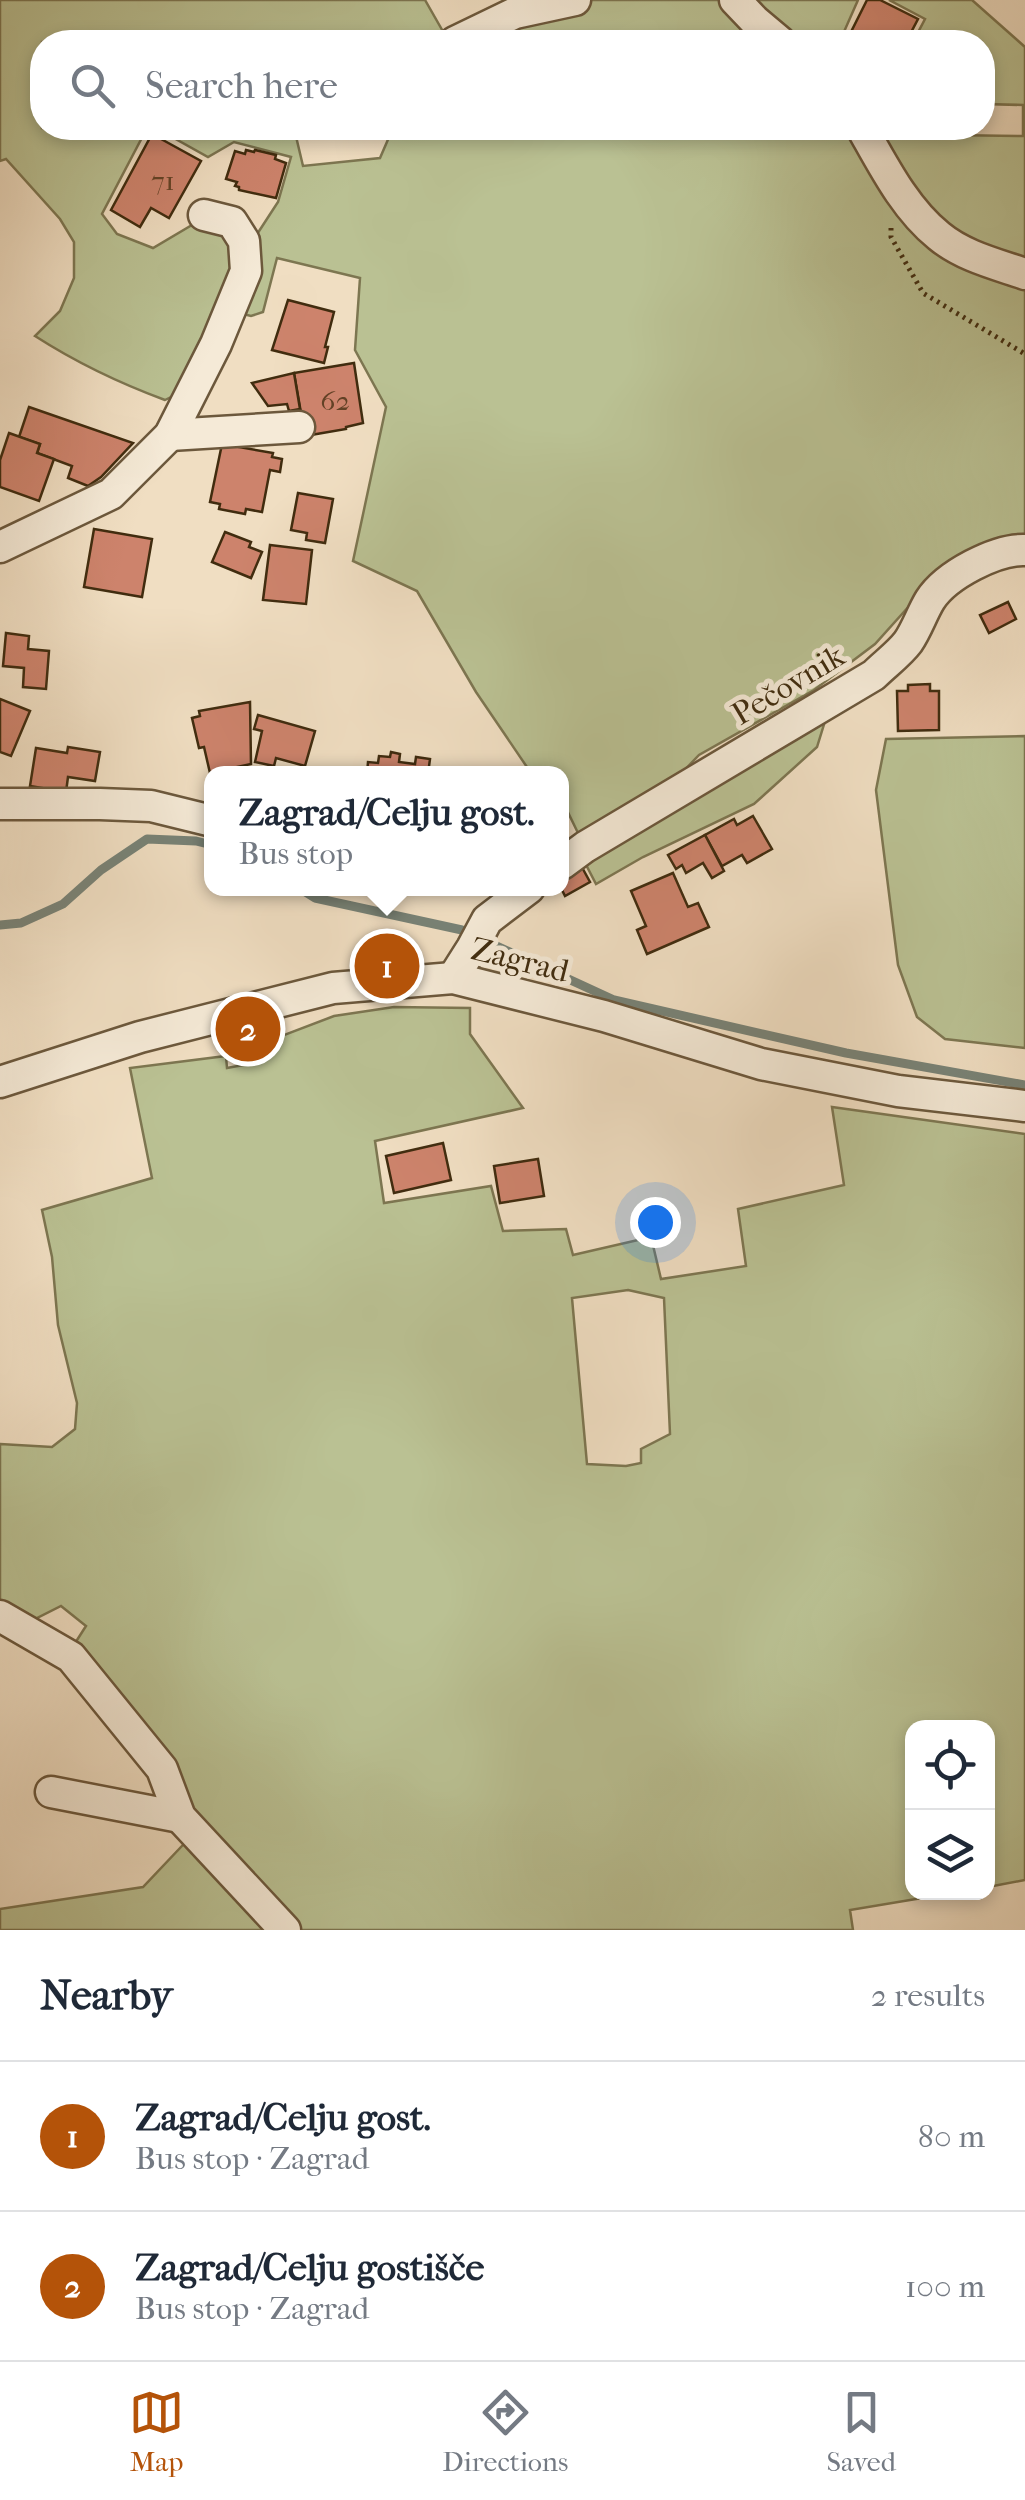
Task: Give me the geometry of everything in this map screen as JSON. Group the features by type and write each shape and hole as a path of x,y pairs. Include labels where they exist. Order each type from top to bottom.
{"street":[{"path":"480,30 515,13 575,0"},
{"path":"736,0 765,30"},
{"path":"869,140 898,192 938,236 970,255 1025,274"},
{"path":"0,548 111,494 170,435 216,344 246,270 244,241 232,222 204,215"},
{"path":"170,435 299,428"},
{"name":"Pečovnik","path":"569,859 874,675 908,642 933,595 967,568 990,556 1025,550"},
{"path":"0,804 151,806 204,819"},
{"path":"453,978 487,920 518,896"},
{"name":"Zagrad","path":"0,1082 140,1038 333,988 453,978 604,1016 761,1064 898,1092 1025,1106"},
{"path":"0,1616 71,1658 162,1769 180,1817 286,1930"},
{"path":"51,1792 180,1817"}],"path":[{"path":"898,192 890,207 891,237 923,293 1025,354"}],"green space":[{"path":"0,0 425,0 442,30 30,30 30,140 141,140 102,214 117,234 153,248 192,225 208,226 227,239 233,258 233,287 175,395 165,400 99,372 35,336 60,311 74,278 74,242 60,219 6,159 0,161"},
{"path":"577,0 720,0 749,30 496,30"},
{"path":"743,0 858,0 845,30 777,30"},
{"path":"889,0 972,0 1025,47 1025,266 945,227 905,190 875,140 995,140 995,136 1023,136 1023,105 995,104 995,30 919,30 925,19"},
{"path":"178,140 297,140 303,166 380,158 388,140 855,140 876,177 1025,284 1025,539 938,574 875,644 814,690 699,755 674,781 579,835 569,814 569,766 526,766 476,692 417,591 353,561 386,407 355,350 360,278 277,258 263,312 251,316 239,313 250,245 278,202 291,157 234,142 208,157"},
{"path":"830,705 817,747 754,804 596,884 581,855"},
{"path":"1025,736 1025,1048 945,1039 917,1017 898,965 876,790 886,739"},
{"path":"394,1007 470,1008 470,1034 523,1108 375,1141 384,1203 491,1186 503,1231 566,1229 573,1255 651,1237 661,1279 746,1266 738,1209 844,1185 832,1107 1025,1134 1025,1880 995,1886 995,1720 905,1720 905,1900 910,1900 850,1910 853,1930 0,1930 0,1909 143,1887 198,1829 70,1651 86,1626 61,1606 27,1623 0,1605 0,1444 52,1447 75,1429 77,1403 58,1325 52,1257 42,1210 152,1178 130,1068 226,1056 227,1068 254,1063 250,1048 334,1016","holes":["628,1290 664,1298 670,1434 641,1449 641,1463 587,1464 572,1298"]}],"building":[{"path":"867,0 880,0 918,19 912,30 852,30"},
{"path":"149,140 163,140 201,161 169,218 151,208 140,227 111,210"},
{"path":"246,150 276,155 275,159 286,163 276,198 239,190 237,182 226,179 235,151 245,154"},
{"path":"288,300 334,312 324,363 272,350"},
{"path":"354,363 363,423 305,436 294,373"},
{"path":"294,373 300,409 289,411 287,404 268,406 252,383"},
{"path":"29,407 133,443 88,486 68,478 72,466 37,453 40,444 19,437"},
{"path":"9,433 40,444 37,453 54,459 39,501 0,487 0,460"},
{"path":"222,444 273,453 272,457 282,459 280,472 270,470 262,512 246,509 245,514 219,509 220,504 210,502"},
{"path":"298,493 333,499 325,543 306,540 307,533 291,530"},
{"path":"94,529 152,539 142,597 84,587"},
{"path":"225,532 251,542 249,547 262,552 251,578 212,562"},
{"path":"270,545 312,550 306,604 263,600"},
{"path":"1008,602 1016,619 989,633 980,615"},
{"path":"6,633 29,636 28,649 49,651 46,689 23,687 24,668 3,666"},
{"path":"930,684 930,691 939,691 939,730 898,731 897,691 908,691 908,685"},
{"path":"0,699 30,711 11,756 0,752"},
{"path":"250,702 251,764 208,766 204,747 199,748 192,718 200,716 199,711"},
{"path":"258,715 315,731 305,766 276,758 274,766 255,762 262,731 254,729"},
{"path":"68,747 100,752 95,781 68,777 66,792 30,786 36,748 67,753"},
{"path":"391,752 400,754 399,762 415,764 416,757 430,759 429,766 368,766 368,762 378,763 379,756 390,757"},
{"path":"753,816 772,849 747,863 742,855 722,866 705,835 734,819 737,825"},
{"path":"705,835 724,871 712,878 703,863 686,873 682,865 676,869 668,855"},
{"path":"578,860 590,882 569,894 569,865"},
{"path":"673,873 688,907 698,903 709,927 647,954 637,930 646,926 631,891"},
{"path":"443,1143 451,1180 394,1193 386,1156"},
{"path":"538,1159 544,1196 500,1203 494,1166"}],"waterway":[{"path":"0,925 21,923 63,904 101,870 147,839 204,843"},
{"path":"312,896 462,930 614,1000 846,1053 1025,1085"}],"place":[{"name":"Zagrad/Celju gost.","path":"387,966"},
{"name":"Zagrad/Celju gostišče","path":"248,1029"}]}
